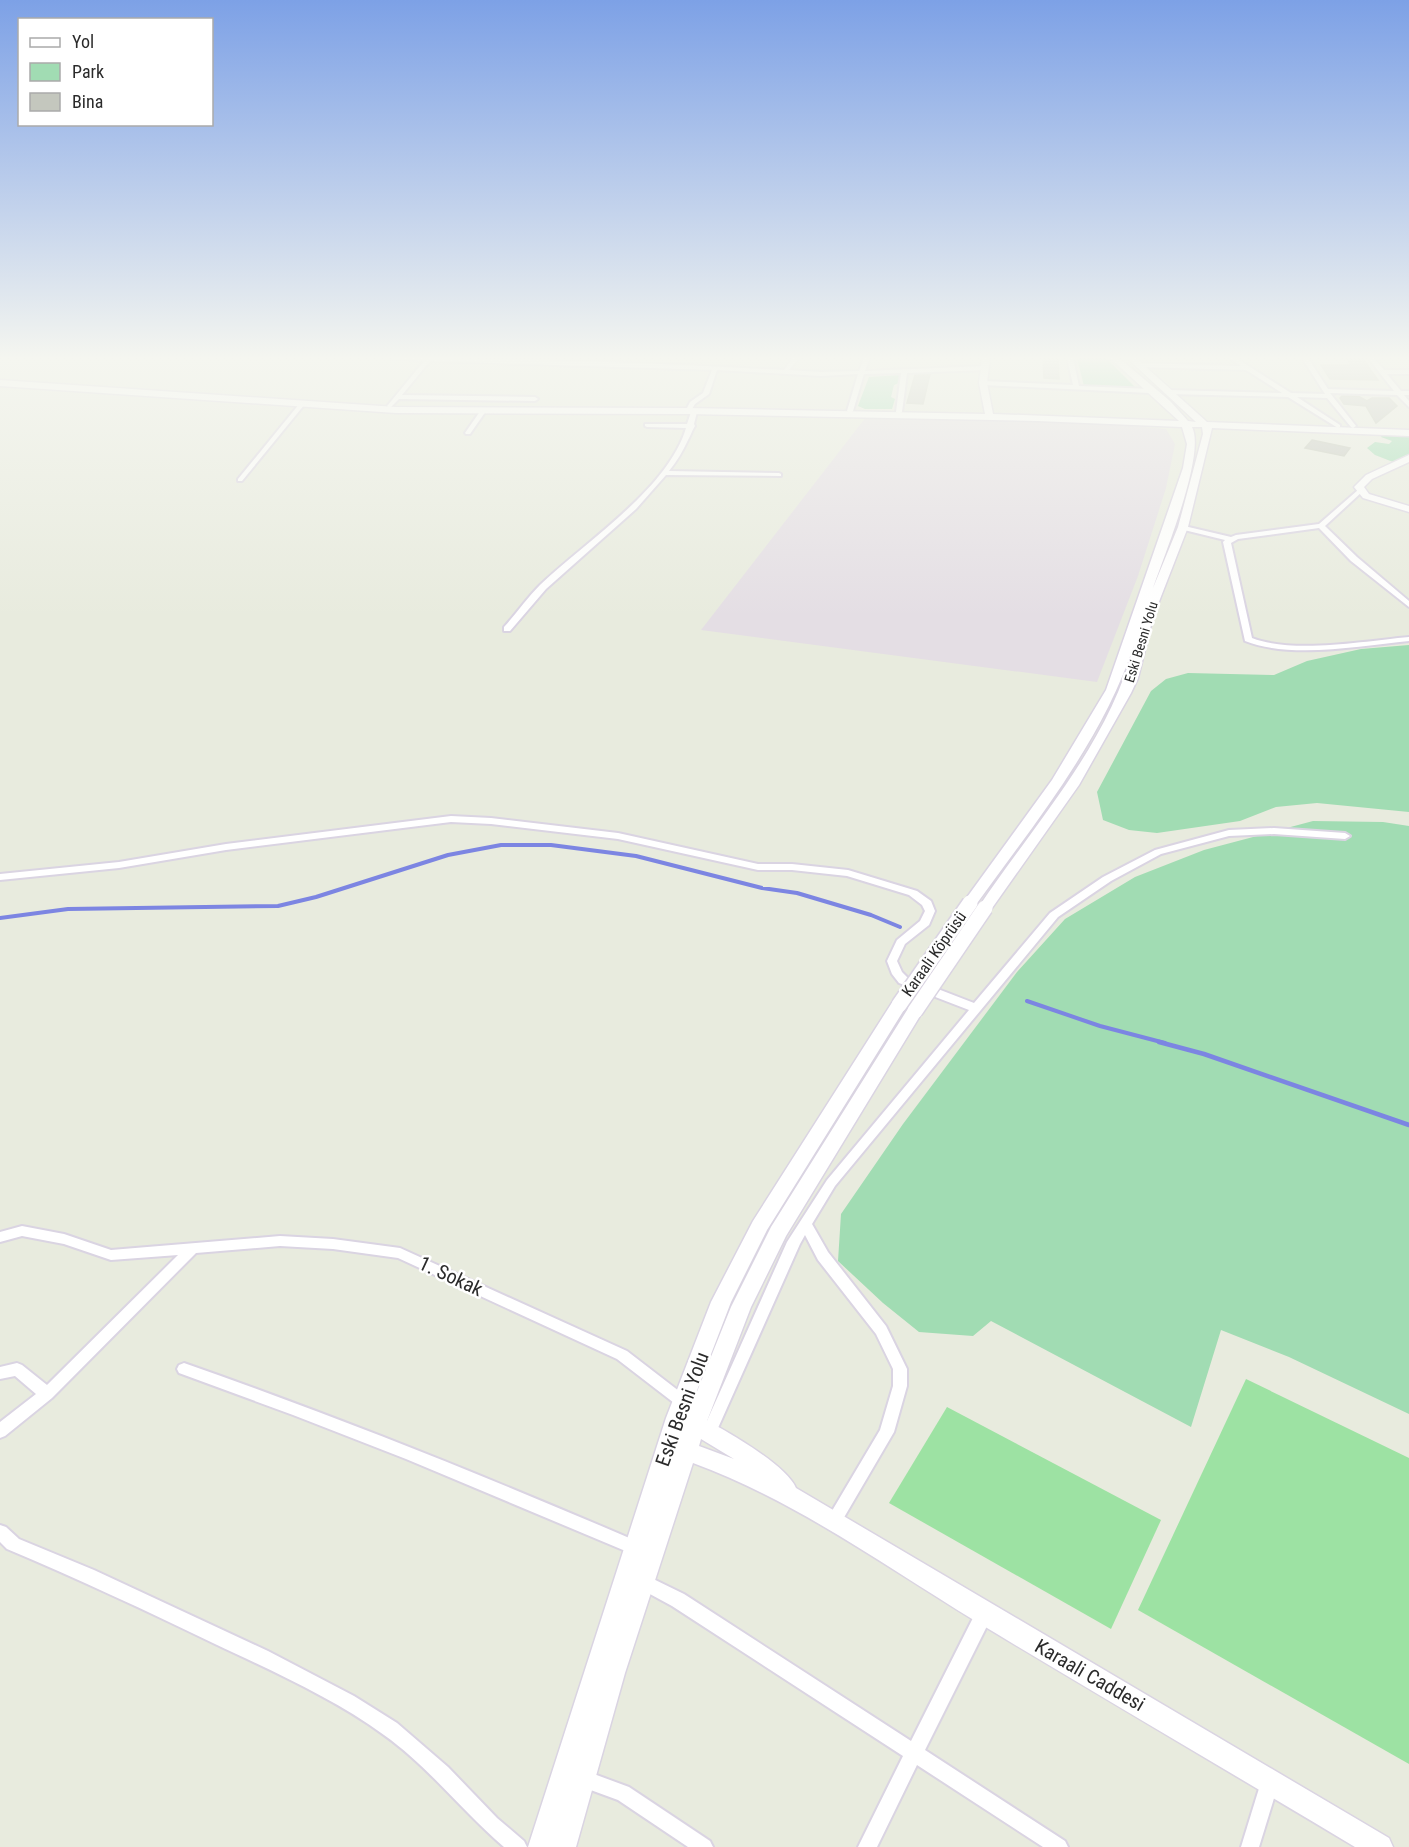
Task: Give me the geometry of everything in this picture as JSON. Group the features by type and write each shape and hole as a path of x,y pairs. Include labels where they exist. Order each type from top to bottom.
{"main road":[{"name":"Eski Besni Yolu","path":"977,905 1068,765 1118,675 1188,468 1192,444"},
{"name":"Eski Besni Yolu","path":"977,905 1072,785 1118,707 1132,678 1147,617 1183,526 1199,444"},
{"path":"1409,458 1369,477 1359,487 1360,491 1372,498 1409,509"},
{"path":"1409,465 1380,480 1373,489 1384,496 1409,504"},
{"name":"Karaali Köprüsü","path":"907,1008 977,905"},
{"name":"Eski Besni Yolu","path":"541,1847 634,1548 678,1447 764,1256 907,1008"},
{"path":"691,1419 744,1452 801,1502"},
{"name":"Eski Besni Yolu","path":"563,1847 613,1673 643,1582 678,1447"},
{"path":"678,1447 706,1456 801,1502"},
{"name":"Karaali Caddesi","path":"801,1502 984,1614 1270,1781 1357,1841 1380,1847"}],"street":[{"path":"240,480 269,444"},
{"path":"507,629 524,606 543,587 639,502 667,473 682,444"},
{"path":"667,473 779,475"},
{"path":"1183,526 1230,539 1321,526 1360,491"},
{"path":"1321,526 1354,559 1409,604"},
{"path":"1230,539 1227,542 1248,639 1253,643 1268,647 1297,648 1409,639"},
{"path":"0,877 119,865 226,846 451,819 578,830 672,846 758,867 848,873 913,893 927,903 930,911 925,923 901,942 892,961 897,974 903,980 976,1008"},
{"path":"691,1419 794,1242 831,1184 1054,915 1107,879 1158,852 1229,834 1274,831 1345,836"},
{"path":"806,1224 823,1256 881,1330 900,1369 900,1386 887,1432 834,1521"},
{"name":"1. Sokak","path":"0,1238 22,1231 64,1239 111,1255 280,1241 333,1244 400,1253 622,1355 691,1419"},
{"path":"0,1431 47,1394 192,1249"},
{"path":"184,1368 269,1398 448,1468 634,1548"},
{"path":"0,1373 17,1369 47,1394"},
{"path":"0,1532 13,1544 98,1579 262,1657 348,1702 391,1729 442,1773 491,1824 518,1847"},
{"path":"643,1582 678,1600 1059,1847"},
{"path":"867,1847 984,1614"},
{"path":"584,1779 623,1793 704,1847"},
{"path":"1250,1847 1270,1781"}],"shaded area":[{"path":"845,444 1175,444 1166,488 1138,576 1097,682 701,630"}],"green space":[{"path":"1372,444 1409,444 1409,455 1393,462 1375,455 1367,448"},
{"path":"1409,645 1409,812 1317,803 1276,807 1240,821 1157,833 1129,830 1103,820 1097,792 1151,691 1166,679 1188,673 1274,675 1307,661 1361,649"},
{"path":"1313,821 1383,822 1409,826 1409,1414 1289,1357 1221,1330 1191,1427 991,1321 973,1336 919,1332 883,1303 838,1261 841,1214 903,1124 1017,972 1065,919 1135,877 1204,850"},
{"path":"1246,1379 1409,1458 1409,1764 1138,1610"},
{"path":"947,1407 1161,1520 1111,1629 889,1503"}],"building":[{"path":"1308,444 1332,444 1350,448 1344,456 1305,448"}],"waterway":[{"path":"0,918 68,909 278,906 316,897 448,855 501,845 551,845 636,856 762,888 797,893 871,915 900,927"},
{"path":"1027,1001 1100,1026 1165,1043"},
{"path":"1159,1042 1204,1054 1409,1125"}]}
